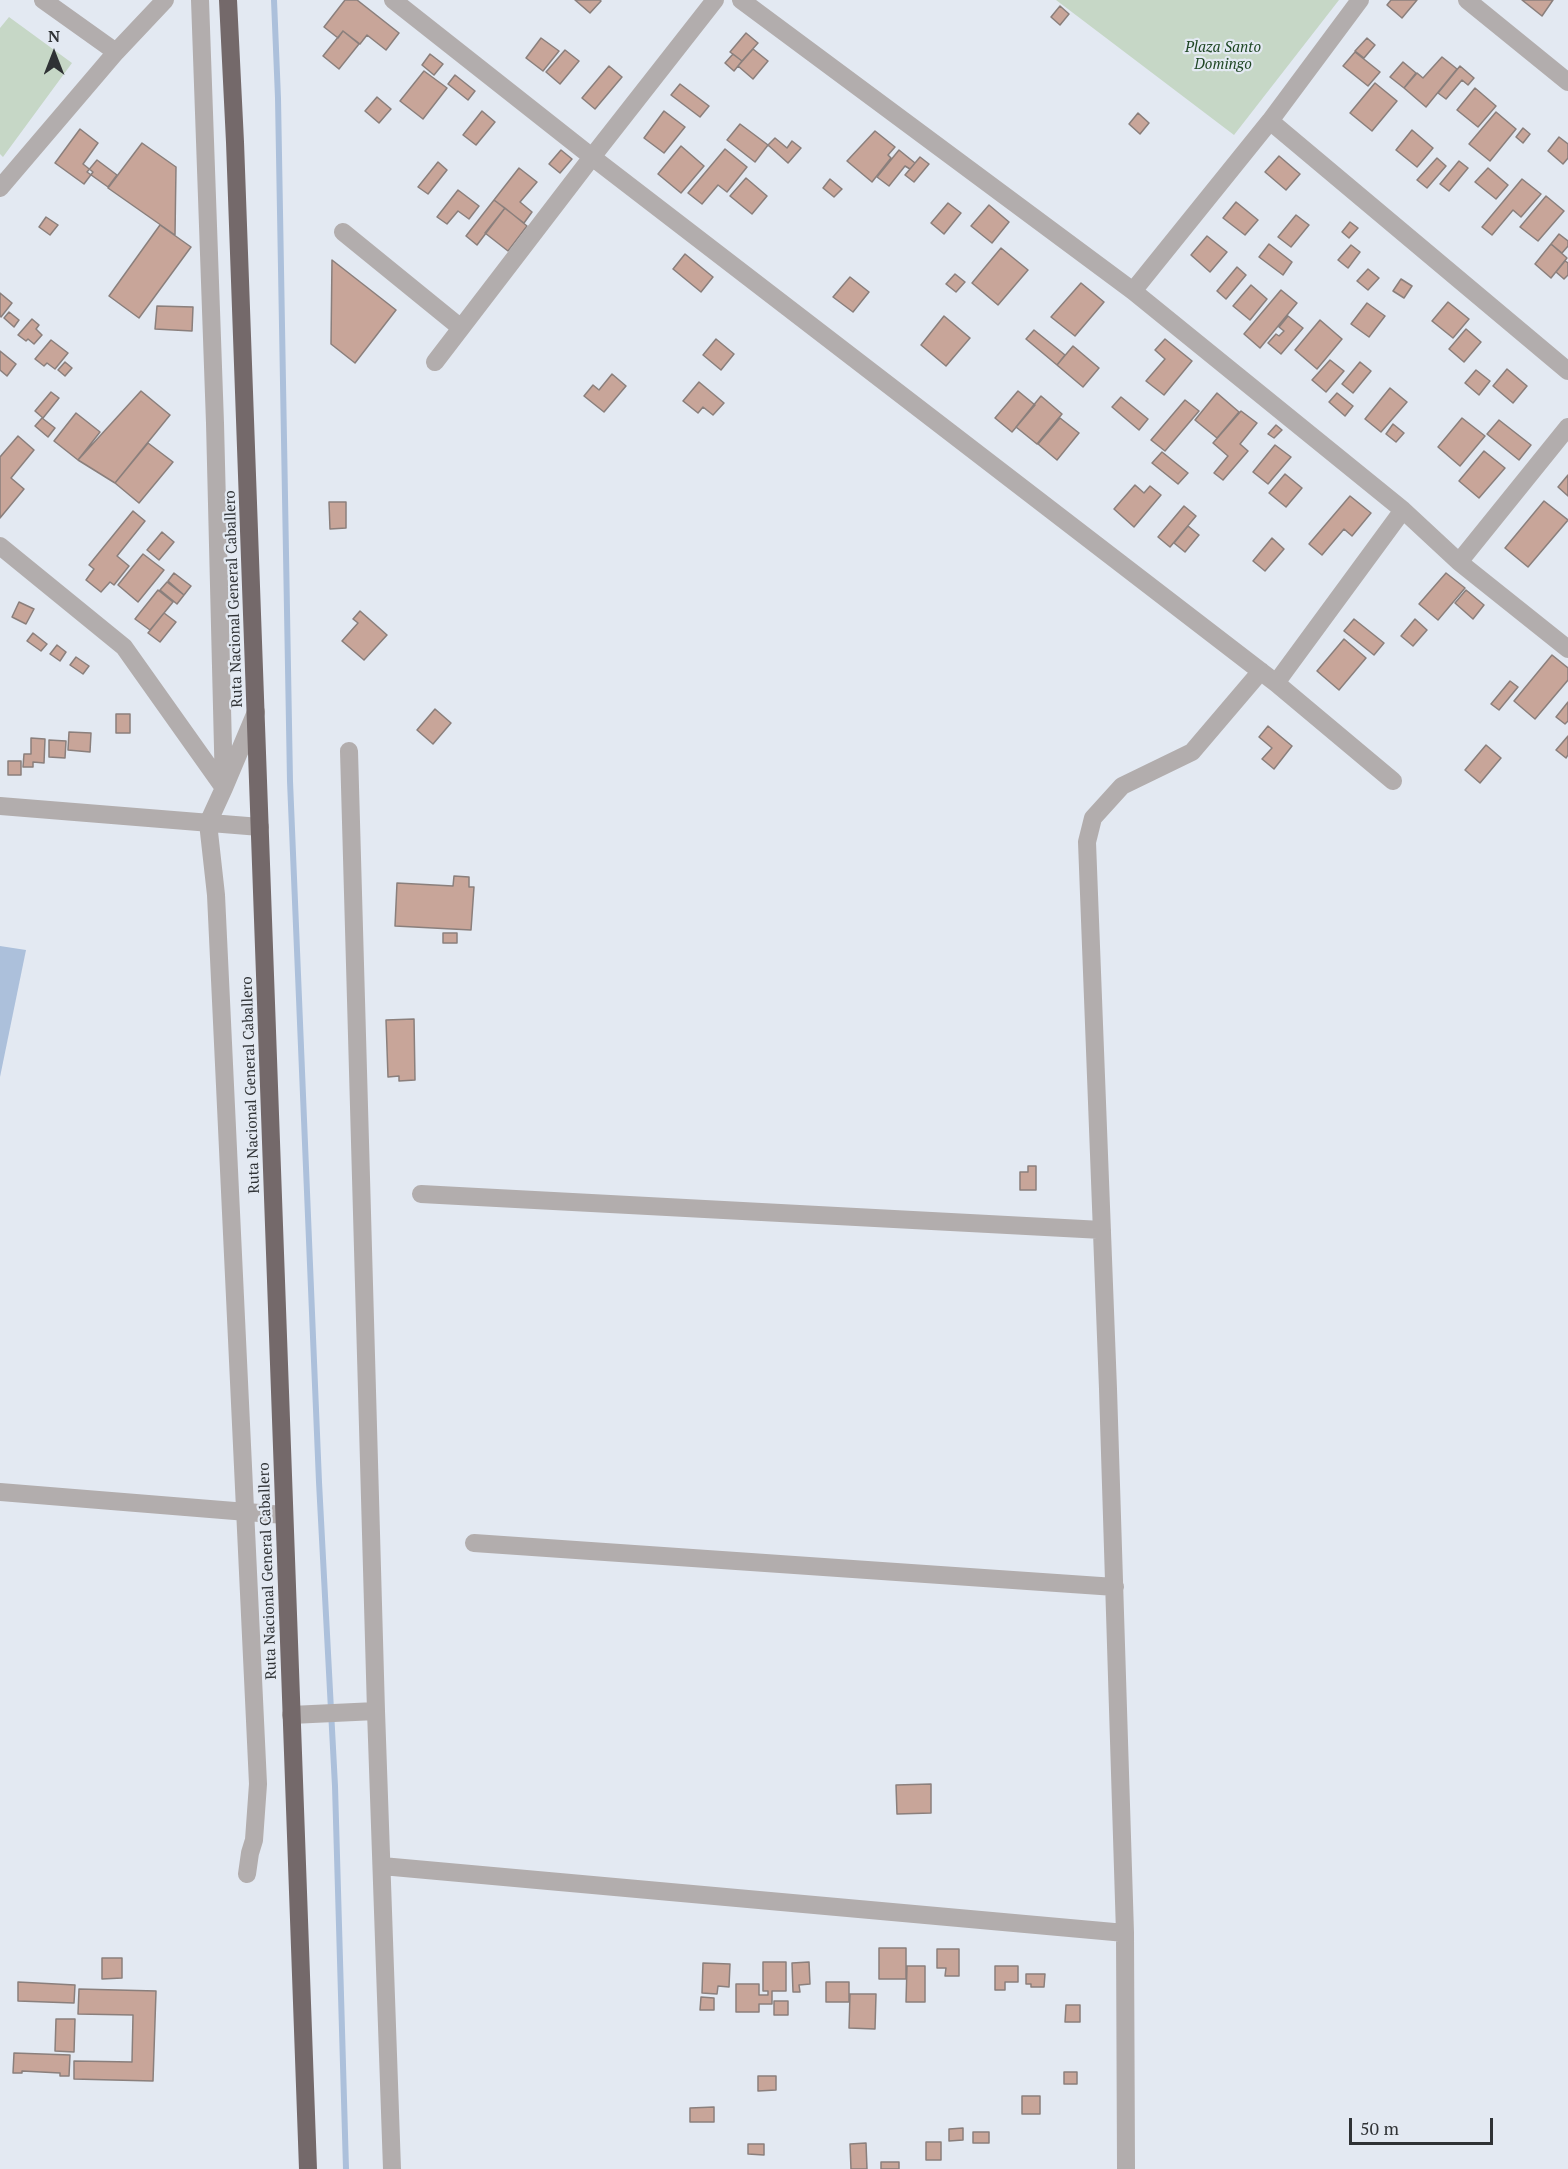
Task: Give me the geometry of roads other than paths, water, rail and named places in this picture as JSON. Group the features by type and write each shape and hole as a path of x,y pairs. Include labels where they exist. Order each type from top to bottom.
{"highway":[{"name":"Ruta Nacional General Caballero","path":"228,0 308,2169"}],"street":[{"path":"43,0 116,51"},
{"path":"0,188 116,51 165,0"},
{"path":"200,0 215,423 224,788"},
{"path":"393,0 592,157 1268,677 1393,781"},
{"path":"435,362 715,0"},
{"path":"741,0 1133,291 1403,510 1458,562 1568,649"},
{"path":"1133,291 1270,121 1360,0"},
{"path":"1467,0 1568,82"},
{"path":"1270,121 1568,371"},
{"path":"343,232 461,328"},
{"path":"1458,562 1568,427"},
{"path":"1126,2169 1125,1933 1087,842 1093,818 1122,786 1192,752 1268,677 1403,510"},
{"path":"0,546 124,647 224,788"},
{"path":"247,1874 250,1853 255,1840 258,1784 216,895 208,823 256,712"},
{"path":"349,751 376,1711 392,2169"},
{"path":"0,806 260,827"},
{"path":"421,1194 1102,1230"},
{"path":"0,1492 284,1515"},
{"path":"474,1543 1114,1587"},
{"path":"291,1715 376,1711"},
{"path":"382,1866 1125,1933"}],"water":[{"path":"0,946 26,950 0,1077"}],"waterway":[{"path":"274,0 278,98 290,781 319,1482 335,1786 346,2169"}],"park label":[{"name":"Plaza Santo Domingo","path":"1223,56"}]}
